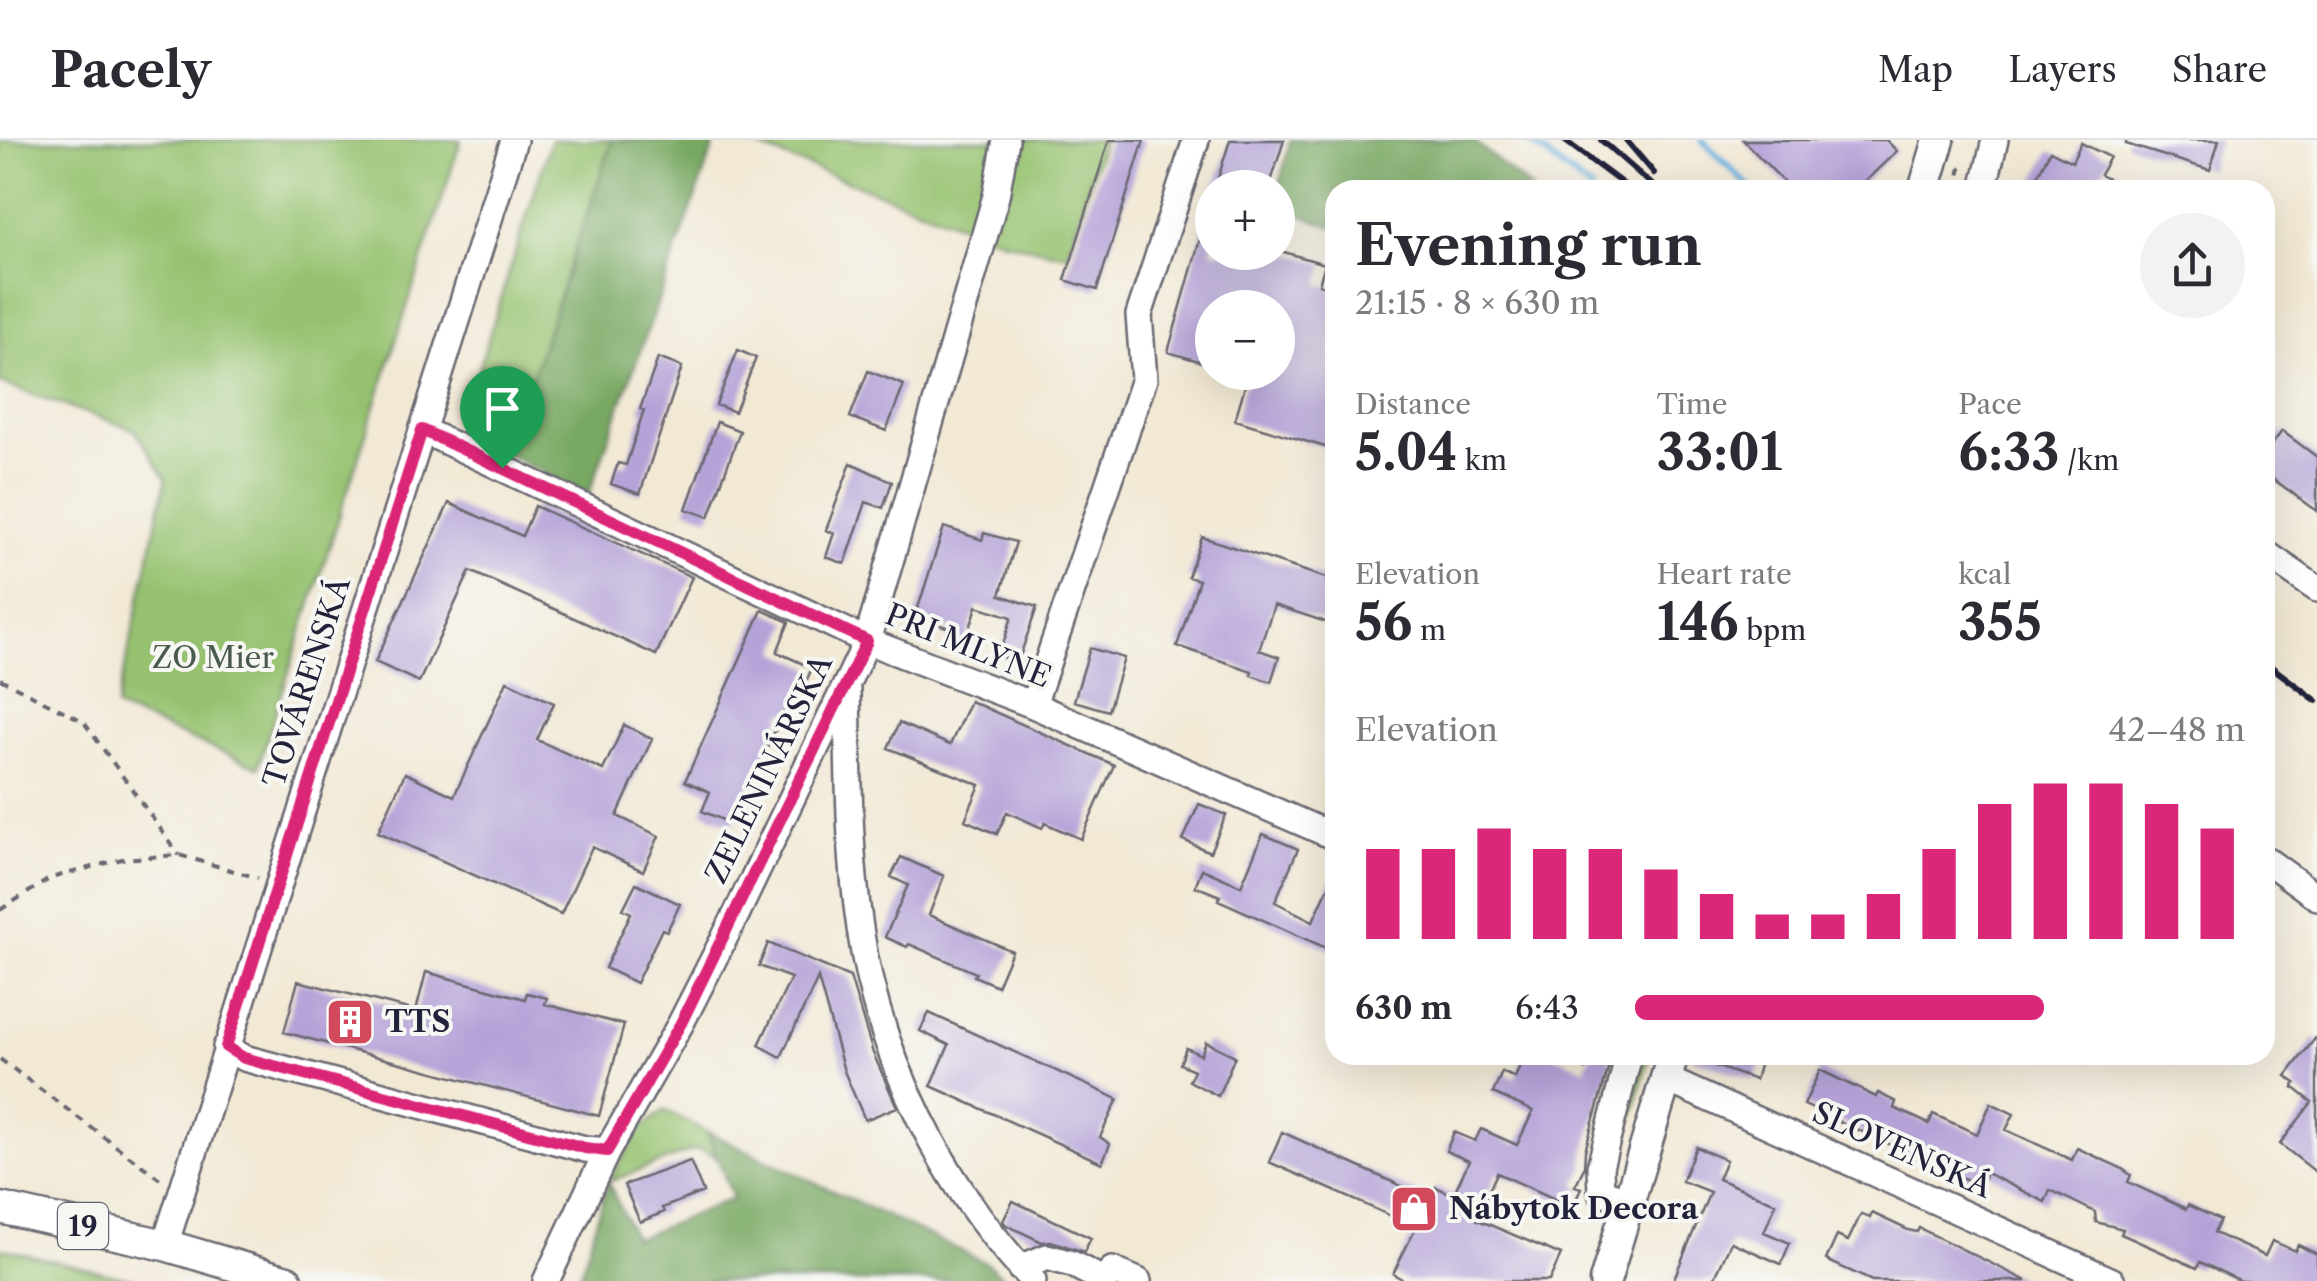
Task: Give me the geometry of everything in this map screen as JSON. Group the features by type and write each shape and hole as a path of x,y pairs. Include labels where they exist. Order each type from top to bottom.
{"main road":[{"path":"1927,180 1939,140"},
{"path":"1605,1281 1669,1067"},
{"name":"19","path":"0,1208 165,1245 286,1281"}],"street":[{"name":"TOVÁRENSKÁ","path":"165,1245 514,140"},
{"name":"ZELENINÁRSKA","path":"546,1281 607,1151 681,1023 867,641 996,196 1006,140"},
{"path":"1033,705 1144,379 1139,315 1196,140"},
{"path":"1986,180 1996,140"},
{"name":"PRI MLYNE","path":"422,430 867,641 1033,705 1325,833"},
{"path":"2275,561 2317,589"},
{"path":"847,685 853,863 860,930 877,1004 915,1112 953,1178 1026,1274 1046,1257 1105,1280 1112,1270 1138,1281"},
{"path":"2275,866 2317,897"},
{"path":"226,1047 244,1058 607,1151"},
{"path":"1626,1065 1600,1167 1601,1192 1628,1200"},
{"name":"SLOVENSKÁ","path":"1669,1067 2112,1281"}],"path":[{"path":"0,679 83,721 179,854"},
{"path":"0,910 51,878 122,859 179,854 277,883"},
{"path":"0,1059 180,1194"}],"green space":[{"name":"ZO Mier","path":"0,140 461,140 258,767 116,708 166,479 135,430 0,383"},
{"path":"551,140 612,140 506,454 458,434"},
{"path":"612,140 716,140 588,496 506,454"},
{"path":"740,140 1103,140 1067,255 1006,242"},
{"path":"1290,140 1473,140 1520,180 1325,180 1325,224 1295,213 1295,170 1283,170"},
{"path":"1635,1065 1646,1065 1615,1179 1610,1177"},
{"path":"665,1110 707,1132 717,1158 699,1149 608,1182 641,1128"},
{"path":"707,1132 987,1263 1007,1281 582,1281 580,1275 608,1182 635,1239 733,1198"},
{"path":"0,1248 141,1281 0,1281"}],"building":[{"path":"1109,140 1144,140 1097,290 1065,280"},
{"path":"1230,140 1284,140 1275,170 1221,170"},
{"path":"1743,140 1886,140 1897,151 1867,180 1782,180"},
{"path":"2126,140 2219,140 2210,170 2126,144"},
{"path":"2081,143 2110,157 2100,175 2110,180 2035,180 2050,151 2072,162"},
{"path":"1295,255 1325,264 1319,284 1325,286 1325,447 1235,420 1244,390 1295,390 1295,290 1195,290 1195,360 1168,352 1195,257 1195,270 1295,270"},
{"path":"738,350 756,358 735,412 716,405"},
{"path":"658,358 682,367 640,494 611,484 618,463 626,465"},
{"path":"868,371 904,385 886,431 850,417"},
{"path":"717,422 740,431 709,517 686,509"},
{"path":"2282,431 2317,457 2317,511 2275,480 2275,440"},
{"path":"851,463 892,482 883,508 866,502 845,564 826,557 834,533 826,530"},
{"path":"449,503 522,536 535,506 692,577 656,655 470,571 419,682 375,662"},
{"path":"944,527 982,540 984,533 1016,542 1000,595 1037,607 1018,662 999,656 1012,617 977,606 965,644 946,638 950,628 915,617"},
{"path":"1202,537 1325,578 1325,622 1274,605 1259,650 1279,657 1271,682 1251,675 1252,671 1177,646 1199,580 1188,577"},
{"path":"762,610 789,622 777,652 812,668 792,714 784,711 732,824 702,811 710,792 685,781"},
{"path":"1090,648 1124,658 1108,711 1074,701"},
{"path":"507,681 554,703 537,740 603,770 624,725 652,739 617,816 659,836 643,871 592,847 561,914 378,832 405,773 454,796"},
{"path":"970,701 1114,765 1081,839 1045,823 1042,828 1007,812 997,834 965,820 980,785 888,748 899,723 950,745"},
{"path":"1199,804 1226,815 1210,852 1183,840"},
{"path":"1263,834 1298,849 1275,902 1313,921 1325,895 1325,948 1195,886 1202,869 1241,886"},
{"path":"901,857 944,876 929,915 1012,951 997,986 974,976 976,973 885,937 908,885 891,877"},
{"path":"636,883 680,904 667,931 662,929 636,983 605,968 631,913 623,909"},
{"path":"768,943 850,977 873,1053 897,1107 865,1120 844,1071 818,978 781,1057 759,1045 791,978 759,966"},
{"path":"426,972 525,999 527,993 547,998 545,1004 624,1025 599,1116 284,1032 298,981 416,1011"},
{"path":"929,1013 1118,1099 1100,1137 1110,1144 1102,1163 931,1086 949,1045 920,1031"},
{"path":"2317,1036 2317,1173 2280,1144 2312,1102 2286,1076"},
{"path":"1206,1042 1235,1056 1218,1096 1189,1081 1194,1070 1180,1064 1186,1048 1201,1055"},
{"path":"1520,1065 1576,1065 1585,1069 1587,1065 1609,1065 1585,1151 1584,1168 1575,1186 1581,1188 1573,1207 1497,1173 1476,1219 1561,1255 1549,1281 1406,1281 1393,1274 1416,1227 1269,1162 1282,1132 1430,1199 1436,1187 1453,1195 1469,1161 1446,1151 1454,1132 1475,1141 1481,1129 1517,1145 1533,1111 1493,1093 1502,1072 1515,1078"},
{"path":"1712,1065 1759,1065 1755,1080"},
{"path":"1820,1070 1876,1097 1878,1093 1896,1102 1894,1108 1929,1124 1933,1114 1977,1134 1991,1103 2014,1114 2006,1130 2072,1160 2077,1148 2121,1168 2131,1175 2128,1182 2220,1220 2214,1233 2265,1256 2272,1241 2295,1251 2298,1245 2317,1254 2317,1281 2241,1281 2200,1262 2197,1268 2121,1234 2123,1229 2096,1222 2095,1212 2050,1190 2045,1202 1986,1173 1981,1183 1965,1179 1804,1105"},
{"path":"1696,1147 1726,1160 1718,1179 1776,1203 1764,1232 1790,1243 1781,1264 1731,1242 1713,1281 1673,1281 1710,1192 1682,1181"},
{"path":"690,1161 703,1192 662,1208 664,1212 640,1222 624,1185"},
{"path":"1013,1201 1091,1238 1084,1252 1051,1241 1042,1242 1006,1225 1003,1221"},
{"path":"1872,1213 1908,1230 1917,1232 1919,1228 2027,1281 1872,1281 1826,1260 1837,1236 1848,1241 1861,1214 1870,1218"}],"waterway":[{"path":"1527,140 1578,180"},
{"path":"1702,140 1743,180"}],"railway":[{"path":"1564,140 1618,180"},
{"path":"1601,140 1647,180"},
{"path":"1626,140 1654,173"},
{"path":"2275,670 2317,701"}],"place":[{"name":"TTS","path":"350,1022"},
{"name":"Nábytok Decora","path":"1414,1209"}],"route":[{"path":"422,430 502,468 867,641 681,1023 607,1151 244,1058 226,1047 422,430"}]}
